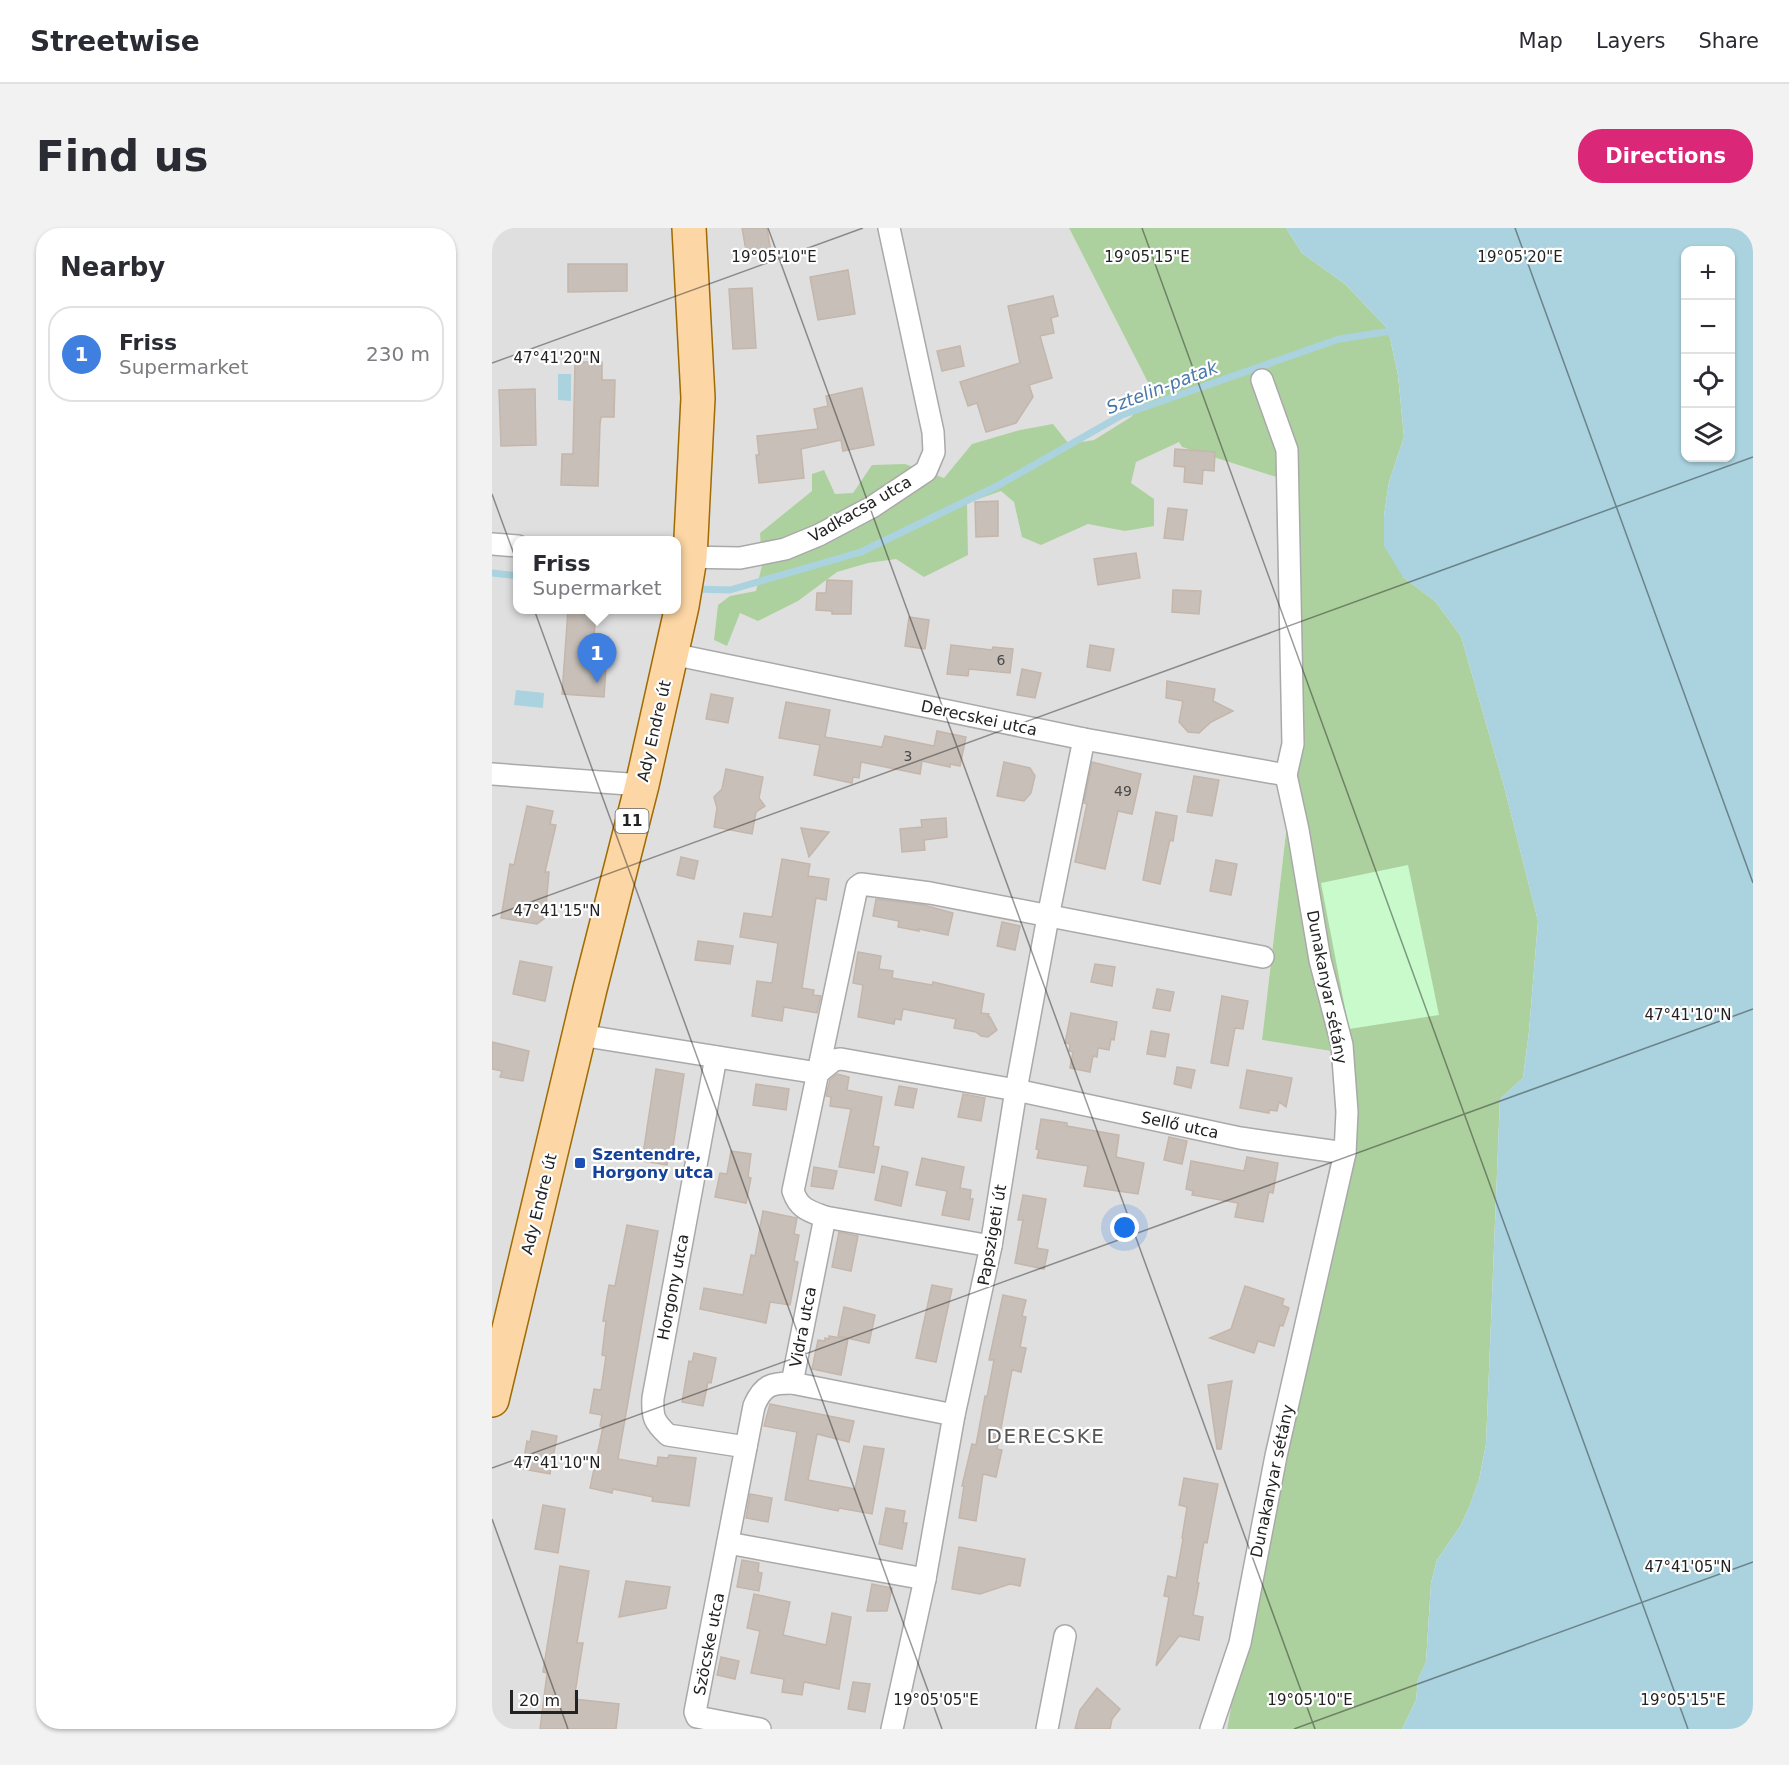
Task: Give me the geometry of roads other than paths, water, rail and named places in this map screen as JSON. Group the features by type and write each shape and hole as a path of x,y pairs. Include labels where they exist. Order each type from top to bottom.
{"main road":[{"name":"Ady Endre út","path":"681,611 698,398 689,228"},
{"name":"Ady Endre út","path":"492,1397 642,784 680,614"}],"street":[{"name":"Vadkacsa utca","path":"685,562 740,558 785,549 819,535 872,507 926,471 934,452 933,432 889,228"},
{"name":"Dunakanyar sétány","path":"1211,1729 1240,1643 1276,1456 1344,1153 1347,1112 1342,1045 1320,960 1298,830 1286,775 1293,744 1287,450 1262,380"},
{"path":"492,544 513,546"},
{"name":"Derecskei utca","path":"672,654 1084,739 1286,775"},
{"name":"Papszigeti út","path":"892,1729 925,1580 954,1415 991,1246 1016,1090 1084,739"},
{"path":"492,774 642,784"},
{"path":"991,1246 825,1217 803,1209 796,1201 793,1191 857,887 861,884 930,894 1263,957"},
{"path":"580,1035 818,1073 834,1060 841,1059 1016,1090"},
{"name":"Horgony utca","path":"716,1057 653,1398 652,1415 658,1427 668,1435 746,1447"},
{"name":"Sellő utca","path":"1016,1090 1240,1138 1344,1153"},
{"name":"Vidra utca","path":"746,1447 754,1406 761,1392 776,1383 792,1383 825,1217"},
{"path":"792,1383 954,1415"},
{"name":"Szöcske utca","path":"746,1447 695,1712 697,1717 760,1729"},
{"path":"728,1543 925,1580"},
{"path":"1047,1729 1065,1636"}],"water":[{"path":"1286,228 1753,228 1753,1729 1402,1729 1416,1700 1418,1680 1426,1662 1431,1583 1437,1560 1461,1525 1469,1507 1479,1480 1486,1444 1500,1099 1523,1078 1538,921 1504,786 1461,636 1435,601 1403,577 1384,546 1384,516 1389,482 1404,437 1398,375 1388,329 1345,284 1302,253"},
{"path":"558,374 571,374 571,401 558,400"},
{"path":"516,690 544,693 543,708 514,705"}],"waterway":[{"name":"Sztelin-patak","path":"694,589 730,590 861,552 997,486 1122,415 1339,339 1398,330"},
{"name":"Sztelin-patak","path":"492,573 513,575"}],"place":[{"name":"Friss","path":"597,683"},
{"name":"Szentendre, Horgony utca","path":"580,1163"}],"district":[{"name":"DERECSKE","path":"1046,1436"}]}
